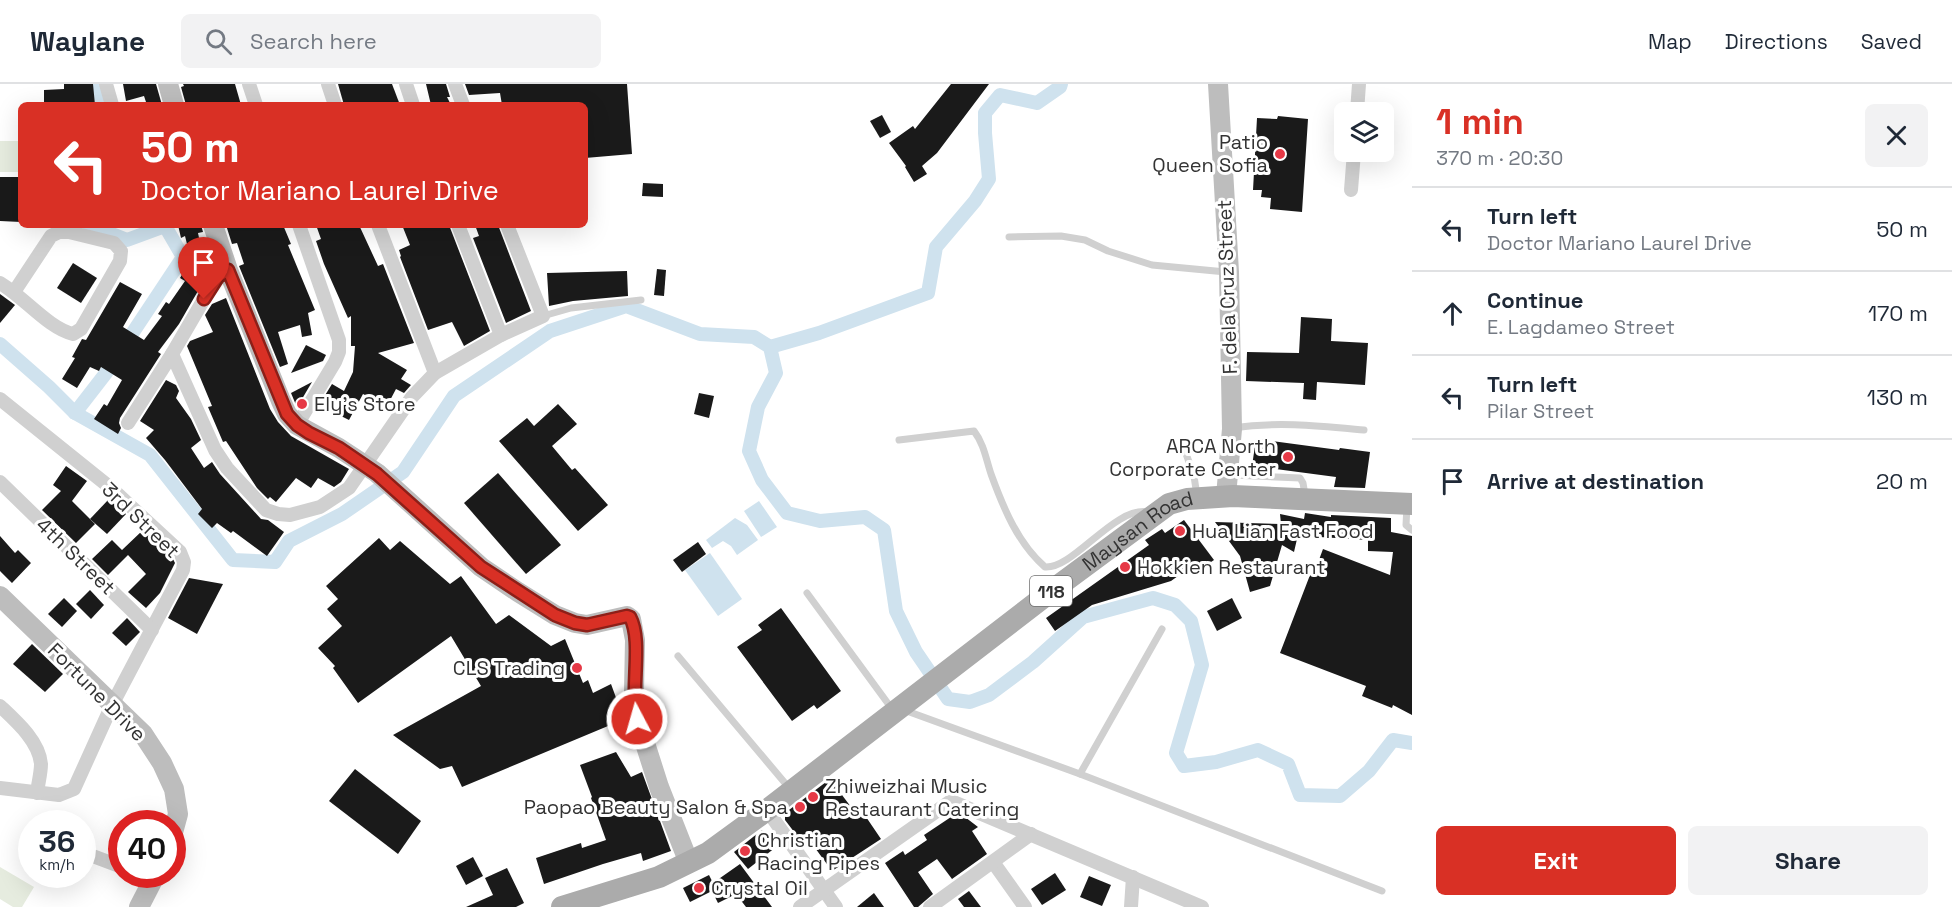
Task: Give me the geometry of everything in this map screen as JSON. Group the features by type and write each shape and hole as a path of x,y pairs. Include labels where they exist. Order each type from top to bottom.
{"main road":[{"name":"Maysan Road","path":"767,810 949,669 1169,504 1197,499 1227,487 1306,499 1410,504"},
{"name":"118","path":"562,907 659,878 689,863 767,810"}],"street":[{"path":"106,84 111,102"},
{"path":"168,84 173,102"},
{"path":"249,84 255,102"},
{"path":"328,84 334,102"},
{"path":"406,84 412,102"},
{"path":"455,84 462,102"},
{"name":"F. dela Cruz Street","path":"1218,84 1229,272 1232,429 1227,487"},
{"path":"1358,102 1359,84"},
{"path":"1351,190 1353,162"},
{"path":"214,228 228,270 281,401 287,414 297,425 371,469 481,567 555,615 587,625 627,616 631,619 635,640 636,716 659,787 689,863"},
{"path":"297,425 339,352 339,340 299,228"},
{"path":"379,228 435,373"},
{"path":"459,228 501,335"},
{"path":"172,354 215,450 227,468 266,510 290,515 320,507 349,488 371,469 412,397 435,373 501,335 543,316 508,228"},
{"path":"0,283 63,332 74,334 81,329 120,261 122,251 114,243 69,232 59,232 51,236 14,292"},
{"path":"128,423 214,282 228,270"},
{"name":"3rd Street","path":"0,399 112,489 180,552 184,562 183,570 112,705 74,789 59,795 37,793"},
{"name":"4th Street","path":"0,482 152,630"},
{"name":"Fortune Drive","path":"0,596 142,734 166,771 174,789 177,810"},
{"path":"0,706 18,724 39,751 41,766 37,793 0,788"},
{"path":"800,907 951,801 1202,907"},
{"path":"767,810 836,907"},
{"path":"933,906 1030,834"},
{"path":"993,862 1025,907"},
{"path":"1131,907 1133,877"},
{"path":"139,907 146,888"}],"lane":[{"path":"1009,237 1061,236 1085,240 1108,251 1152,265 1229,272"},
{"path":"543,316 572,309 641,300"},
{"path":"1232,429 1257,425 1364,430"},
{"path":"899,440 974,431 981,441 992,476 1014,529 1045,567 1051,568 1063,561 1126,516 1144,511 1154,514"},
{"path":"1184,448 1194,476 1197,499"},
{"path":"1410,504 1406,525 1412,530"},
{"path":"807,593 896,710 1080,774 1382,891"},
{"path":"1080,774 1162,629"},
{"path":"678,656 791,791"}],"shaded area":[{"path":"0,141 18,141 18,172 0,172"},
{"path":"0,867 18,878 18,888 33,888 22,907 13,907 0,899"}],"water":[{"path":"759,501 777,527 761,537 744,511"},
{"path":"735,518 747,525 758,540 737,555 731,546 723,541 712,548 706,540"},
{"path":"710,553 742,599 718,616 685,570"}],"building":[{"path":"64,84 93,84 95,102 44,102 44,90 64,89"},
{"path":"123,84 156,84 161,102 146,102 144,96 126,101"},
{"path":"183,84 235,84 240,102 185,102 181,87 184,86"},
{"path":"338,84 392,84 399,102 343,102"},
{"path":"426,84 446,84 450,102 430,102"},
{"path":"465,84 627,84 632,154 588,158 588,102 502,102 500,93 469,95"},
{"path":"951,84 989,84 937,153 922,166 927,174 914,182 906,166 889,143 913,126 915,129"},
{"path":"882,115 891,132 880,138 870,121"},
{"name":"Patio Queen Sofia","path":"1278,116 1308,119 1302,212 1270,209 1271,198 1261,197 1262,190 1253,190 1257,118 1277,119"},
{"path":"0,177 18,177 18,222 0,221"},
{"path":"643,183 663,184 663,197 642,196"},
{"path":"179,228 202,228 203,232 198,233 202,252 209,251 215,269 206,277 179,324 158,352 161,354 120,418 121,428 118,434 94,419 104,404 107,406 122,380 101,367 99,371 90,367 77,388 62,379 75,358 72,357 82,339 86,340 120,282 142,294 123,327 144,340 162,316 158,314 166,302 169,304 185,281 180,278 191,260 185,236 181,238"},
{"path":"227,228 284,228 291,244 288,245 315,310 308,313 312,335 302,337 300,325 278,332 288,364 280,367 239,266 244,264 237,243 232,244"},
{"path":"317,228 360,228 378,266 383,264 414,343 378,353 407,370 401,379 411,385 404,393 396,389 387,406 363,394 349,420 319,405 332,384 344,391 353,372 355,346 351,346 351,316 348,318 316,241 321,239"},
{"path":"403,228 450,228 490,331 464,346 452,322 428,330 400,257 399,250 410,245"},
{"path":"476,228 499,228 531,311 506,323 473,238 479,236"},
{"path":"73,263 97,278 81,303 57,288"},
{"path":"657,269 666,270 664,296 654,295"},
{"path":"627,271 628,296 573,301 549,306 547,273"},
{"path":"0,294 15,305 0,323"},
{"path":"226,298 270,409 278,422 291,436 349,469 341,482 334,487 318,478 311,488 296,478 276,502 270,497 268,499 257,488 226,441 223,442 208,407 212,406 187,346 190,341 213,332 205,315 212,304"},
{"path":"1301,317 1332,319 1331,341 1368,343 1365,385 1317,382 1316,400 1303,399 1304,383 1246,381 1247,352 1299,353"},
{"path":"306,345 326,355 323,361 291,373"},
{"path":"166,380 176,385 179,391 176,398 191,419 201,440 191,448 204,468 212,462 261,519 268,520 284,532 267,556 233,531 231,533 217,523 212,528 198,514 202,509 146,438 154,430 140,421"},
{"path":"312,382 299,404 296,405 291,393"},
{"path":"699,393 714,396 709,418 694,414"},
{"path":"558,404 577,424 552,446 572,470 575,468 608,505 578,531 499,441 527,418 534,426"},
{"path":"1256,439 1370,452 1365,488 1334,487 1336,477 1252,466"},
{"path":"66,466 87,481 72,501 95,524 76,543 42,510 61,491 53,485"},
{"path":"498,473 561,545 526,574 464,503"},
{"path":"109,499 126,514 107,534 90,519"},
{"path":"1305,513 1331,517 1331,515 1391,518 1391,532 1412,536 1412,715 1393,705 1392,708 1362,696 1366,686 1280,653 1310,575 1313,576 1323,549 1390,575 1393,552 1368,551 1368,540 1287,535 1297,539 1294,552 1282,545 1270,586 1250,592 1240,556 1215,522 1281,524 1280,514 1304,519"},
{"path":"1184,520 1214,560 1196,572 1192,566 1171,581 1092,605 1055,631 1046,618 1149,545 1145,540 1162,529 1165,533"},
{"path":"143,530 172,557 175,563 160,593 146,608 128,592 146,574 128,555 108,575 92,559 112,540 122,550"},
{"path":"0,536 15,553 18,550 31,563 12,583 0,571"},
{"path":"379,538 390,550 400,541 450,584 461,576 496,624 509,615 551,646 565,639 583,683 588,680 593,693 611,684 618,703 623,701 624,712 618,714 620,721 462,787 452,766 440,769 393,735 481,686 451,636 358,703 333,668 335,666 318,648 342,626 327,609 338,599 326,586"},
{"path":"698,542 706,554 682,572 673,560"},
{"path":"189,578 223,584 197,634 168,618"},
{"path":"90,590 104,605 91,619 76,604"},
{"path":"64,598 77,611 62,627 48,614"},
{"path":"1232,598 1242,618 1217,631 1207,611"},
{"path":"781,608 841,691 817,709 814,705 792,721 737,647 762,630 758,625"},
{"path":"127,618 140,632 126,646 112,633"},
{"path":"32,644 63,674 45,692 13,664"},
{"path":"616,752 631,777 642,772 671,851 643,861 641,853 544,884 536,858 581,843 582,848 606,840 580,765"},
{"path":"355,769 421,821 398,854 329,801"},
{"path":"830,779 857,815 862,811 881,839 832,871 807,837 801,841 785,820 785,813"},
{"path":"957,813 978,827 972,831 987,854 952,879 937,859 918,872 933,894 918,907 914,907 885,863 903,851 905,855 927,840 924,835"},
{"path":"762,830 776,847 748,869 734,852"},
{"path":"473,857 483,876 466,885 456,866"},
{"path":"740,864 772,907 746,907 736,894 718,903 712,891 690,902 683,888 709,875 713,883"},
{"path":"507,868 524,903 516,907 466,907 493,895 485,878"},
{"path":"1055,873 1066,890 1042,905 1031,889"},
{"path":"1089,876 1111,885 1102,906 1080,897"},
{"path":"969,891 981,907 964,907 958,899"},
{"path":"874,893 884,907 857,907"}],"waterway":[{"path":"97,84 99,102"},
{"path":"770,347 819,333 928,293 936,247 975,201 989,179 985,113 1000,95 1037,103 1061,84"},
{"path":"97,228 127,240 160,228"},
{"path":"75,413 106,373 183,257 166,228"},
{"path":"0,344 75,413 150,455 233,560 275,562 289,541 342,514 403,472 454,396 550,331 626,306 700,334 754,337 770,347 776,373 758,407 749,451 762,480 787,513 820,521 865,517 884,530 896,611 916,652 948,699 970,702 989,695 1033,662 1083,617 1153,598 1175,605 1191,621 1202,665 1176,753 1184,766 1216,762 1258,750 1288,764 1300,795 1340,796 1369,771 1393,740 1412,743"}],"place":[{"name":"Patio Queen Sofia","path":"1280,154"},
{"name":"Ely's Store","path":"302,404"},
{"name":"ARCA North Corporate Center","path":"1288,457"},
{"name":"Hua Lian Fast Food","path":"1180,531"},
{"name":"Hokkien Restaurant","path":"1125,567"},
{"name":"CLS Trading","path":"577,668"},
{"name":"Zhiweizhai Music Restaurant Catering","path":"813,797"},
{"name":"Paopao Beauty Salon & Spa","path":"800,807"},
{"name":"Christian Racing Pipes","path":"745,851"},
{"name":"Crystal Oil","path":"699,888"}],"route":[{"path":"204,299 218,277 228,270 287,414 309,433 339,448 377,474 481,567 555,615 575,623 587,625 630,617 635,640 634,692 637,719"}]}
